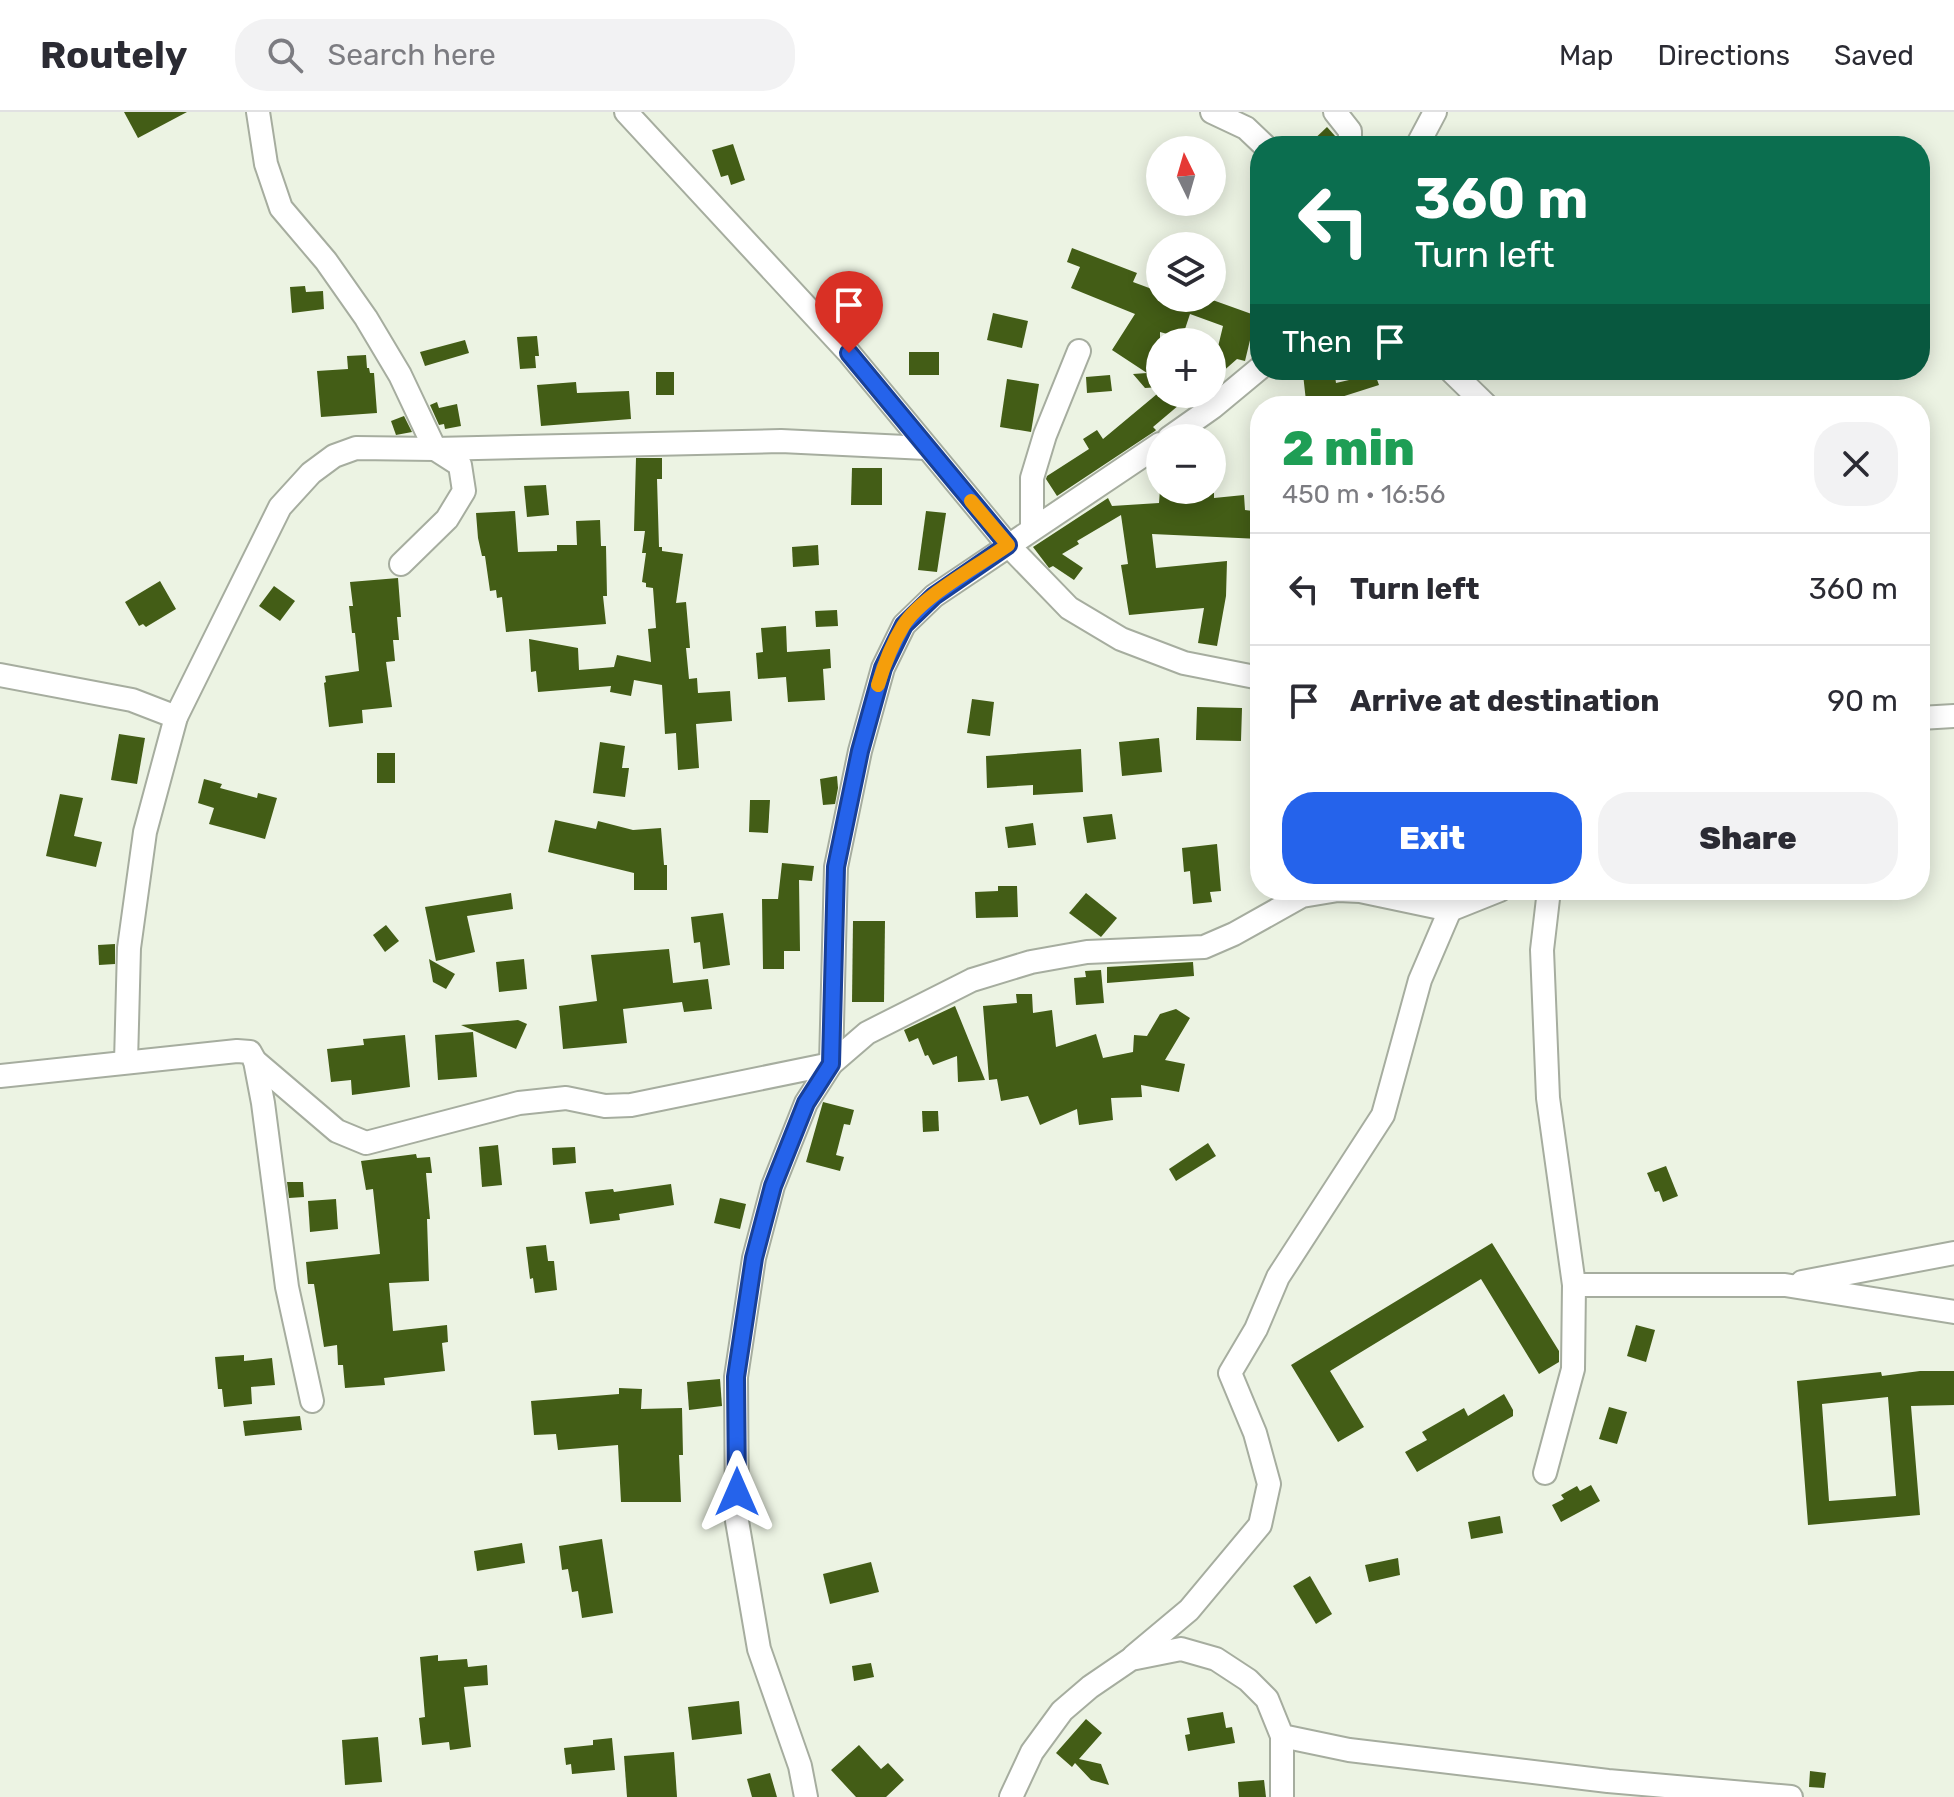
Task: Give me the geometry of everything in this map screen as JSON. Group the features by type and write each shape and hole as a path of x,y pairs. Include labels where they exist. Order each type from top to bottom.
{"street":[{"path":"258,112 266,164 281,208 348,290 400,375 435,449 460,465 464,491 447,519 401,564"},
{"path":"626,112 849,353 1008,545 1069,608 1121,639 1184,663 1250,676"},
{"path":"1212,112 1246,128 1254,136"},
{"path":"1335,112 1350,131 1350,136"},
{"path":"1422,136 1435,112"},
{"path":"1032,528 1032,478 1045,435 1079,351"},
{"path":"1189,424 1250,376"},
{"path":"1460,380 1477,396"},
{"path":"126,1062 129,948 145,832 176,717 280,507 297,487 334,456 356,448 781,441 926,448"},
{"path":"831,1064 836,867 860,751 883,668 904,625 934,596 1146,454"},
{"path":"0,675 132,700 176,717"},
{"path":"1930,717 1954,716"},
{"path":"806,1797 800,1766 759,1649 737,1521 736,1377 754,1258 773,1186 806,1103 831,1064 867,1033 972,980 1031,962 1087,952 1204,947 1295,900"},
{"path":"1403,900 1450,910 1475,900"},
{"path":"1545,1473 1573,1369 1574,1285 1548,1098 1542,950 1548,900"},
{"path":"1011,1797 1032,1752 1062,1711 1189,1610 1260,1525 1269,1484 1255,1433 1230,1373 1256,1329 1278,1277 1383,1115 1420,980 1450,910"},
{"path":"0,1076 250,1052 255,1061 263,1103 287,1287 312,1401"},
{"path":"255,1061 337,1131 366,1143 519,1103 566,1098 605,1106 631,1105 831,1064"},
{"path":"1785,1285 1954,1253"},
{"path":"1574,1285 1785,1285 1954,1312"},
{"path":"1131,1659 1181,1649 1216,1659 1248,1680 1267,1699 1282,1736 1282,1797"},
{"path":"1282,1736 1380,1754 1608,1781 1791,1797"}],"building":[{"path":"124,112 187,112 138,138"},
{"path":"1327,127 1335,136 1318,136"},
{"path":"733,144 745,180 731,185 728,175 721,177 712,150"},
{"path":"1072,248 1137,273 1133,282 1146,287 1146,312 1226,312 1226,305 1250,313 1250,340 1245,361 1237,359 1226,369 1226,328 1190,314 1185,328 1146,328 1146,372 1112,350 1135,314 1071,288 1080,267 1067,262"},
{"path":"305,286 306,292 323,291 324,309 292,313 290,287"},
{"path":"993,313 1028,321 1022,348 987,340"},
{"path":"537,336 539,356 535,356 536,368 520,369 517,337"},
{"path":"465,340 469,353 425,366 420,352"},
{"path":"909,352 939,352 939,375 909,375"},
{"path":"366,355 367,368 374,373 377,413 321,417 317,371 348,369 347,356"},
{"path":"656,372 674,372 674,395 656,395"},
{"path":"1146,373 1146,388 1145,388 1133,374"},
{"path":"1110,375 1112,391 1087,393 1086,377"},
{"path":"1007,379 1039,384 1031,432 1000,427"},
{"path":"1304,380 1336,380 1336,383 1377,380 1379,385 1344,396 1305,396"},
{"path":"576,382 577,393 629,391 631,419 541,426 537,385"},
{"path":"437,402 439,408 457,404 461,426 445,429 444,424 439,425 430,405"},
{"path":"1146,403 1146,408 1175,408 1157,424 1146,424 1146,437 1057,496 1047,476 1089,449 1083,439 1097,430 1103,439"},
{"path":"404,416 412,432 396,435 391,421"},
{"path":"636,458 662,458 662,479 657,479 659,547 662,551 683,554 676,603 686,602 689,679 697,678 698,693 730,691 732,721 696,724 699,768 678,770 676,733 665,734 662,685 634,680 631,696 610,692 611,686 538,692 536,671 531,672 529,639 578,648 579,670 614,667 617,655 651,662 648,629 656,628 653,588 646,587 646,583 642,582 645,531 634,531"},
{"path":"852,468 882,468 882,505 851,505"},
{"path":"546,485 549,515 527,517 524,486"},
{"path":"1244,495 1245,510 1250,511 1250,539 1152,534 1156,568 1227,561 1226,596 1217,646 1198,643 1204,608 1129,615 1121,565 1128,564 1121,515 1077,541 1079,544 1062,554 1083,568 1074,580 1053,566 1049,568 1033,547 1108,498 1112,506 1226,504 1226,497"},
{"path":"515,511 518,552 557,551 557,545 577,545 576,521 600,520 601,546 606,546 607,596 603,596 606,624 506,632 502,597 497,598 496,590 490,591 485,556 482,556 478,538 476,513"},
{"path":"926,511 946,513 937,572 918,570"},
{"path":"818,545 819,565 793,567 792,547"},
{"path":"398,578 399,640 393,640 395,661 386,662 392,707 362,710 363,723 329,727 325,676 359,671 349,606 353,606 350,582"},
{"path":"160,581 176,609 146,627 143,624 139,626 125,602"},
{"path":"274,586 295,601 280,621 259,606"},
{"path":"837,610 838,626 816,627 815,611"},
{"path":"786,626 787,652 830,649 831,668 823,669 825,700 788,702 786,677 758,679 756,653 763,652 761,628"},
{"path":"972,699 994,702 990,736 967,733"},
{"path":"1197,707 1242,708 1241,741 1196,740"},
{"path":"119,734 145,738 137,784 111,780"},
{"path":"1159,738 1162,772 1122,776 1119,742"},
{"path":"600,742 625,746 622,768 629,768 625,797 593,793"},
{"path":"1081,749 1083,792 1033,795 1033,785 987,788 986,756"},
{"path":"377,753 395,753 395,783 377,783"},
{"path":"837,776 835,804 823,805 820,779"},
{"path":"204,779 222,784 220,788 257,798 258,793 277,798 265,839 209,824 214,808 198,803"},
{"path":"60,794 83,798 74,836 102,842 96,867 46,856"},
{"path":"750,800 770,800 768,833 749,832"},
{"path":"1112,814 1116,839 1087,843 1083,817"},
{"path":"555,820 596,829 598,821 633,830 661,828 664,865 667,865 667,890 634,890 634,873 548,852"},
{"path":"1033,823 1036,845 1008,848 1005,827"},
{"path":"1217,844 1221,891 1210,892 1212,902 1193,904 1190,871 1184,872 1182,848"},
{"path":"782,863 814,866 812,881 799,880 800,951 784,951 784,969 763,969 762,899 778,899"},
{"path":"998,886 1017,886 1018,917 976,918 975,892 998,891"},
{"path":"511,893 513,909 467,916 475,952 436,961 425,907"},
{"path":"1086,893 1117,918 1101,937 1069,913"},
{"path":"723,913 730,965 703,969 700,942 694,943 691,917"},
{"path":"853,921 885,921 884,1002 852,1002"},
{"path":"386,925 399,941 385,952 373,935"},
{"path":"115,944 115,964 99,965 98,945"},
{"path":"669,949 673,983 708,979 712,1009 684,1012 682,1002 623,1009 627,1043 563,1049 559,1006 597,1001 591,955"},
{"path":"429,959 455,974 446,989 433,982"},
{"path":"524,959 527,989 499,992 496,962"},
{"path":"1193,962 1194,976 1107,983 1107,967"},
{"path":"1101,970 1104,1003 1076,1005 1074,978 1086,977 1085,971"},
{"path":"1016,994 1032,994 1033,1013 1052,1010 1056,1047 1096,1034 1103,1058 1133,1052 1134,1035 1147,1036 1160,1014 1176,1009 1190,1018 1165,1060 1185,1064 1179,1092 1141,1085 1142,1097 1111,1098 1113,1120 1079,1125 1077,1109 1040,1125 1028,1096 1001,1101 997,1079 989,1080 983,1006 1017,1003"},
{"path":"955,1006 985,1080 958,1082 957,1056 933,1065 928,1055 925,1056 918,1038 909,1042 904,1030"},
{"path":"518,1020 527,1024 516,1049 461,1025"},
{"path":"473,1032 477,1077 438,1080 435,1035"},
{"path":"405,1035 410,1087 352,1095 351,1080 331,1082 327,1049 364,1045 363,1039"},
{"path":"823,1102 854,1110 850,1125 844,1124 836,1155 844,1157 840,1171 806,1162"},
{"path":"922,1111 938,1111 939,1131 923,1132"},
{"path":"1208,1143 1216,1156 1176,1181 1169,1169"},
{"path":"498,1145 502,1185 482,1187 479,1147"},
{"path":"575,1147 576,1163 553,1165 552,1148"},
{"path":"416,1154 417,1158 430,1157 432,1173 426,1173 430,1219 427,1219 429,1281 389,1283 393,1331 447,1325 448,1342 442,1343 445,1371 384,1378 385,1385 345,1388 343,1365 338,1365 337,1345 324,1347 314,1284 308,1284 306,1262 380,1254 373,1189 366,1190 361,1161"},
{"path":"1666,1166 1678,1196 1663,1202 1647,1173"},
{"path":"287,1182 303,1182 304,1197 289,1198"},
{"path":"671,1184 674,1205 619,1214 620,1220 590,1224 585,1192 613,1189 614,1192"},
{"path":"720,1198 746,1204 740,1229 714,1223"},
{"path":"336,1199 338,1229 310,1232 308,1201"},
{"path":"1492,1243 1559,1351 1559,1362 1539,1374 1481,1279 1330,1371 1364,1427 1338,1442 1291,1365"},
{"path":"546,1245 548,1261 554,1261 557,1290 535,1293 526,1247"},
{"path":"1636,1325 1655,1330 1646,1362 1627,1356"},
{"path":"244,1355 244,1361 272,1358 275,1385 251,1387 252,1404 224,1407 222,1389 218,1389 215,1357"},
{"path":"1954,1371 1954,1405 1911,1406 1920,1515 1808,1525 1797,1381 1881,1372 1882,1376","holes":["1888,1397 1896,1496 1829,1501 1822,1404"]},
{"path":"720,1379 722,1406 689,1410 687,1382"},
{"path":"619,1388 642,1389 641,1409 682,1408 683,1455 679,1455 681,1502 621,1502 618,1445 558,1450 556,1434 534,1435 531,1401 619,1394"},
{"path":"1504,1394 1513,1416 1417,1472 1405,1452 1427,1440 1422,1432 1464,1408 1468,1416"},
{"path":"1609,1407 1627,1412 1617,1444 1599,1439"},
{"path":"300,1416 302,1430 245,1436 243,1421"},
{"path":"1591,1485 1600,1501 1561,1522 1552,1505 1564,1499 1561,1495 1577,1486 1580,1491"},
{"path":"1500,1516 1503,1533 1471,1539 1468,1522"},
{"path":"602,1539 613,1613 582,1618 578,1591 572,1592 568,1569 562,1570 559,1546"},
{"path":"522,1543 525,1563 477,1571 474,1551"},
{"path":"1398,1558 1400,1575 1369,1582 1365,1565"},
{"path":"871,1562 879,1592 830,1604 823,1574"},
{"path":"1310,1576 1332,1614 1316,1624 1293,1586"},
{"path":"438,1655 438,1661 467,1659 468,1667 487,1665 488,1685 464,1687 471,1747 450,1750 449,1742 422,1745 419,1718 425,1717 420,1657"},
{"path":"871,1663 874,1677 854,1681 852,1666"},
{"path":"739,1701 742,1734 692,1740 688,1707"},
{"path":"1223,1712 1226,1728 1232,1727 1235,1743 1188,1751 1185,1735 1190,1734 1187,1718"},
{"path":"1086,1719 1102,1733 1079,1759 1101,1764 1109,1785 1091,1780 1075,1763 1072,1767 1056,1753"},
{"path":"378,1737 382,1782 345,1785 342,1740"},
{"path":"612,1738 615,1770 572,1774 571,1764 566,1765 564,1748 593,1745 593,1740"},
{"path":"859,1745 881,1769 888,1763 904,1780 886,1797 856,1797 831,1770"},
{"path":"674,1752 677,1797 627,1797 624,1756"},
{"path":"1810,1771 1826,1773 1824,1788 1809,1787"},
{"path":"770,1773 777,1797 752,1797 747,1779"},
{"path":"1264,1780 1266,1797 1239,1797 1238,1782"}],"slow traffic":[{"path":"878,685 904,625 934,596 1008,545 971,501"}],"route":[{"path":"737,1492 736,1377 754,1258 773,1186 806,1103 831,1064 836,867 860,751 883,668 904,625 934,596 1008,545 849,353"}]}
